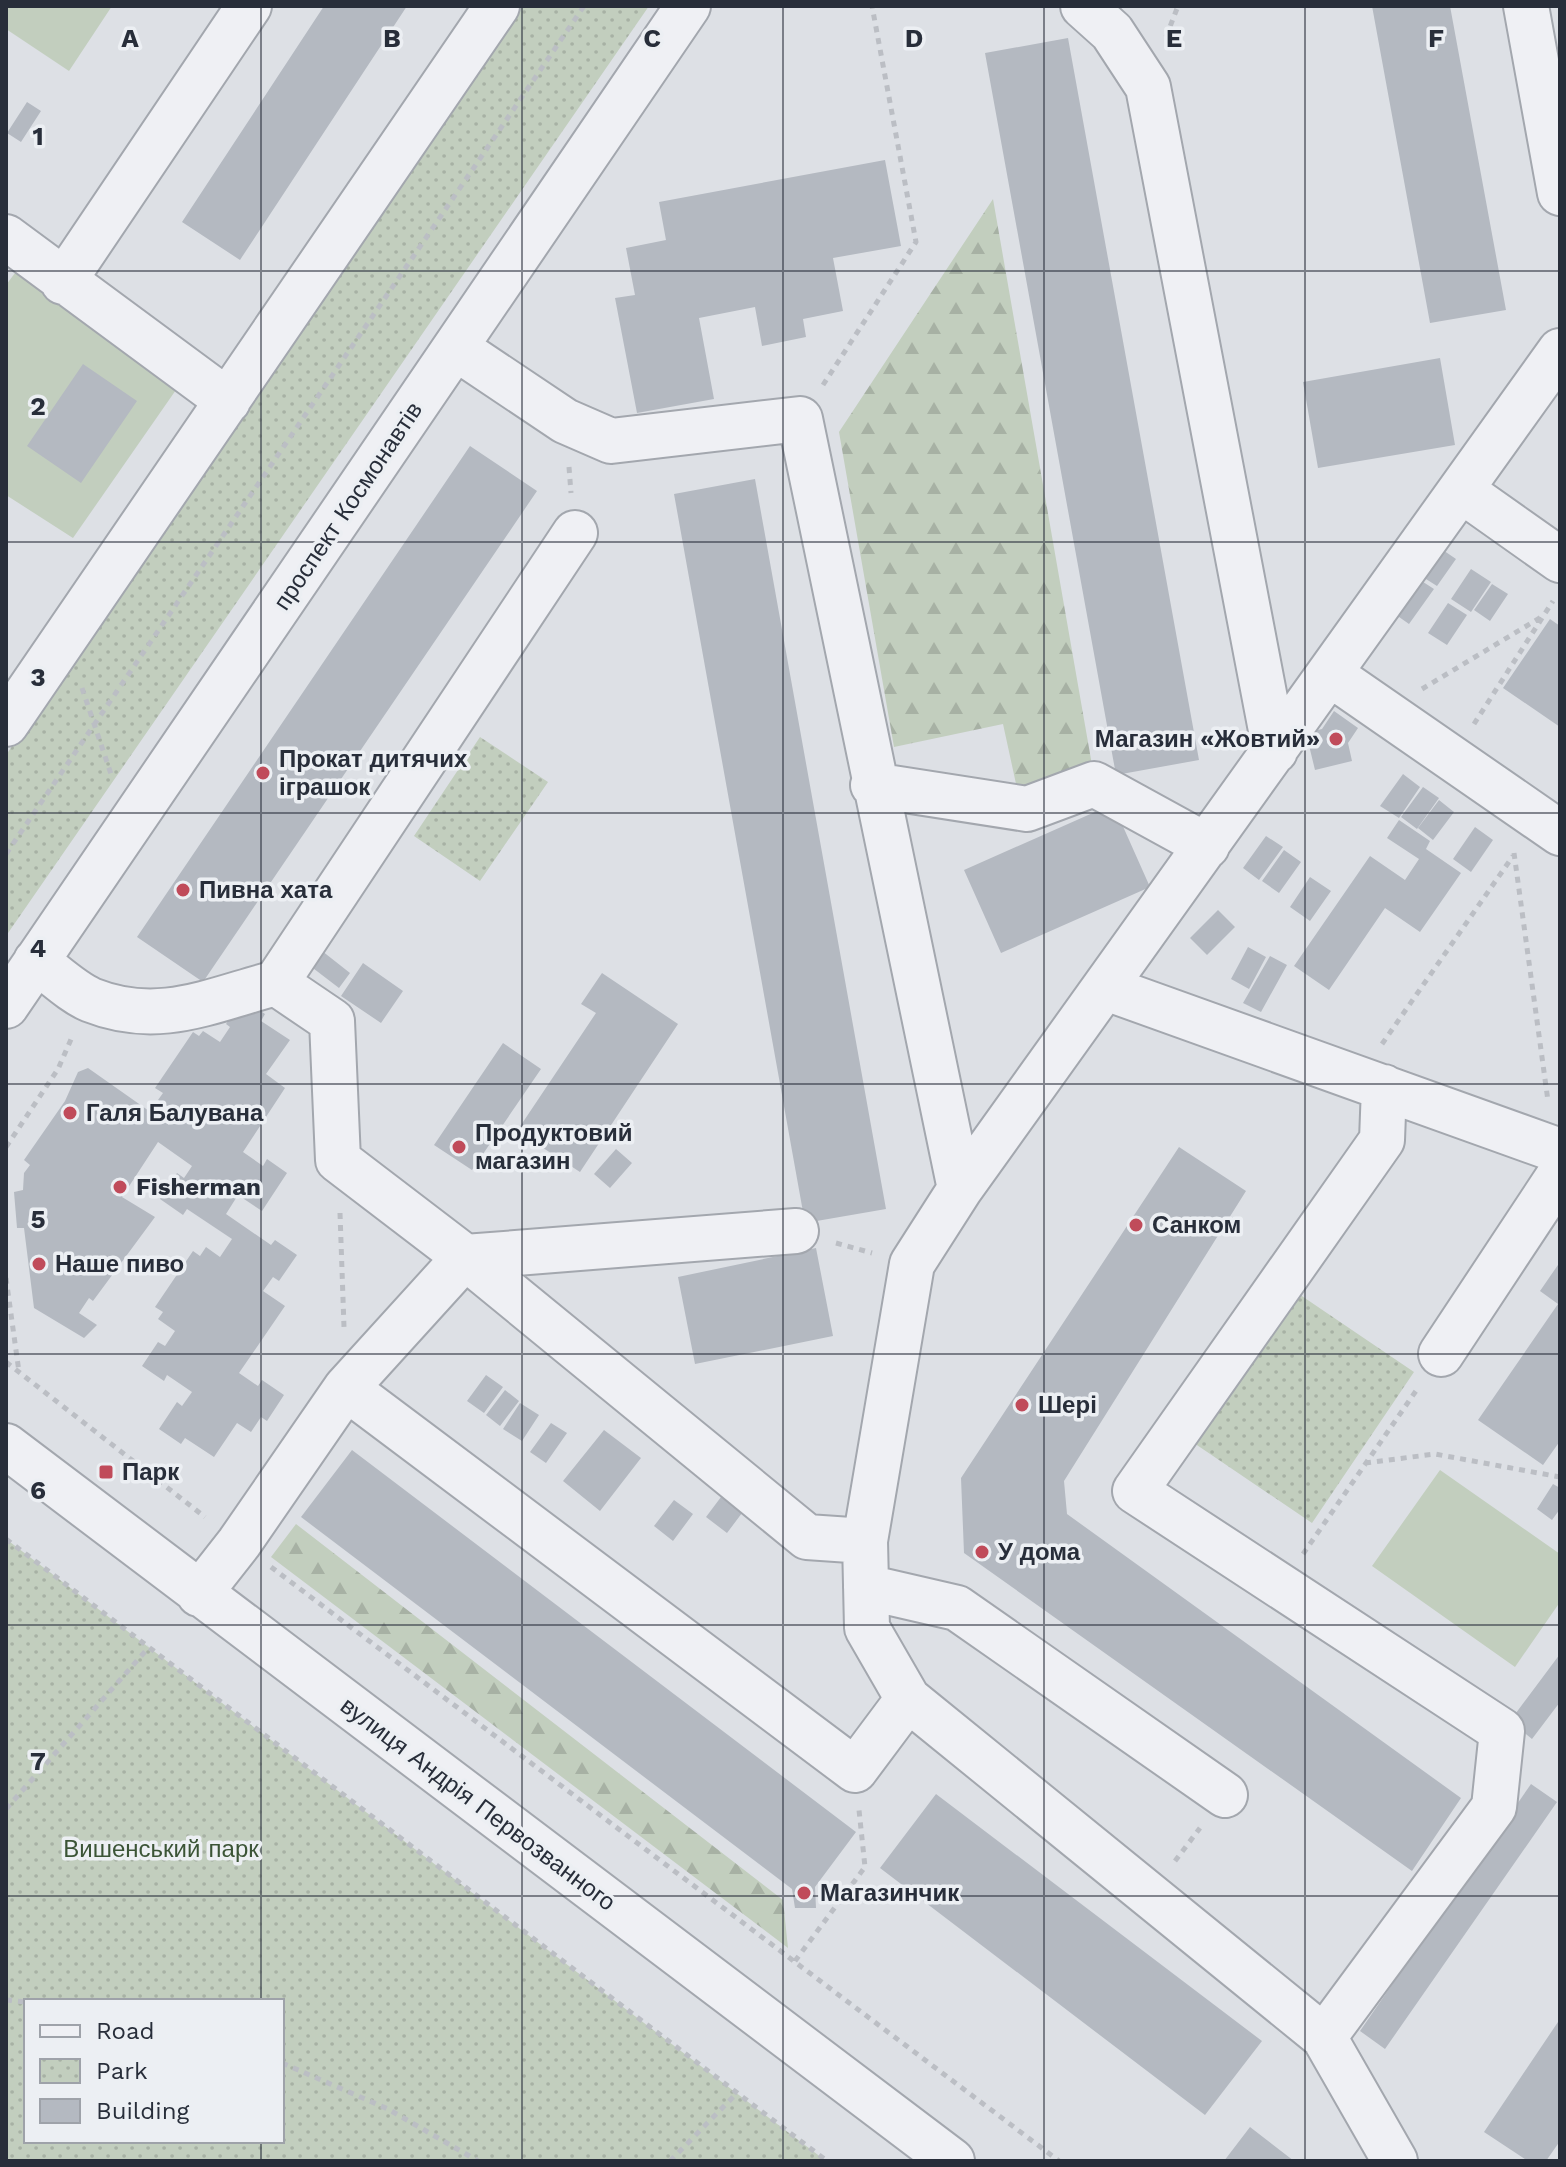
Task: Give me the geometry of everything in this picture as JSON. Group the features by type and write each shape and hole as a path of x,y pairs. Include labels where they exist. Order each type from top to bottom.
{"street":[{"path":"63,282 249,6"},
{"path":"6,724 497,6"},
{"name":"проспект Космонавтів","path":"6,1006 688,6"},
{"path":"1083,6 1112,32 1148,87 1275,751"},
{"path":"1526,6 1560,193"},
{"path":"6,237 228,401"},
{"path":"456,348 565,421 611,441 800,419 873,785 960,1189"},
{"path":"1395,2161 1324,2037 908,1699 867,1628 865,1541 912,1264 960,1189 1560,351"},
{"path":"1461,490 1560,560"},
{"path":"36,961 89,999 139,1014 175,1012 276,983 575,533"},
{"path":"1330,674 1546,824"},
{"path":"873,785 1027,809 1094,784 1207,846"},
{"path":"276,983 332,1021 338,1160 465,1257 807,1537 865,1541"},
{"path":"1106,988 1372,1083 1558,1158 1441,1354"},
{"path":"1324,2037 1494,1807 1502,1731 1135,1491 1382,1140 1372,1083"},
{"path":"199,1594 239,1543 346,1388 465,1257 796,1231"},
{"path":"346,1388 855,1770 908,1699"},
{"name":"вулиця Андрія Первозванного","path":"6,1446 952,2161"},
{"path":"866,1587 957,1608 1225,1795"}],"path":[{"path":"6,854 584,6"},
{"path":"800,419 916,242 872,6"},
{"path":"565,421 575,533"},
{"path":"1452,759 1560,590"},
{"path":"1384,712 1544,615"},
{"path":"65,638 116,789"},
{"path":"1372,1083 1513,856 1546,824"},
{"path":"1513,856 1558,1158"},
{"path":"6,1147 58,1069 89,999"},
{"path":"338,1160 346,1388"},
{"path":"796,1231 912,1264"},
{"path":"6,1278 19,1373"},
{"path":"1281,1586 1441,1354"},
{"path":"6,1362 239,1543 1059,2161"},
{"path":"1365,1463 1435,1454 1560,1477"},
{"path":"6,1539 827,2161"},
{"path":"6,1809 149,1647"},
{"path":"795,1961 865,1867 855,1770"},
{"path":"284,2064 388,2109 478,2161"},
{"path":"670,2161 737,2093"}],"green space":[{"path":"6,6 112,6 69,71 6,29"},
{"path":"518,6 649,6 6,936 6,755"},
{"path":"993,199 1092,765 1018,793 1003,724 894,747 839,432"},
{"path":"15,273 178,387 73,538 6,495 6,285"},
{"path":"480,737 548,782 480,881 414,836"},
{"path":"1290,1288 1414,1372 1312,1523 1188,1439"},
{"path":"1440,1470 1560,1554 1560,1602 1515,1667 1372,1566"},
{"path":"296,1524 783,1900 788,1948 271,1557"},
{"name":"Вишенський парк","path":"6,1539 826,2161 6,2161"}],"building":[{"path":"324,6 407,6 240,260 182,222"},
{"path":"1372,6 1450,6 1506,310 1430,323"},
{"path":"1068,38 1199,760 1116,775 985,53"},
{"path":"27,102 41,111 21,142 7,133"},
{"path":"885,160 901,246 833,258 843,311 803,319 806,337 762,346 755,307 699,318 714,399 637,413 615,298 635,295 626,248 666,240 659,202"},
{"path":"1440,358 1455,445 1318,468 1303,382"},
{"path":"83,364 137,401 81,483 27,446"},
{"path":"470,446 537,491 203,982 137,937"},
{"path":"755,479 886,1209 805,1223 674,494"},
{"path":"1437,546 1456,559 1437,586 1418,574"},
{"path":"1471,569 1491,582 1471,612 1451,599"},
{"path":"1417,578 1434,589 1409,624 1392,612"},
{"path":"1492,584 1508,594 1490,621 1474,610"},
{"path":"1448,603 1467,615 1447,645 1428,633"},
{"path":"1550,619 1560,626 1560,727 1503,688"},
{"path":"1334,711 1358,728 1348,743 1352,761 1315,770 1306,733 1322,729"},
{"path":"1403,774 1420,787 1399,818 1380,806"},
{"path":"1423,787 1439,798 1417,829 1401,817"},
{"path":"1439,800 1454,812 1433,840 1418,828"},
{"path":"1113,804 1150,887 1001,953 964,870"},
{"path":"1399,820 1430,841 1426,849 1461,873 1420,932 1385,908 1329,990 1294,966 1370,856 1405,880 1419,859 1387,838"},
{"path":"1475,827 1493,840 1471,872 1453,859"},
{"path":"1266,836 1283,847 1259,880 1243,868"},
{"path":"1284,850 1301,862 1279,893 1262,881"},
{"path":"1310,877 1331,891 1310,921 1290,907"},
{"path":"1218,910 1235,927 1207,955 1190,938"},
{"path":"317,947 350,973 339,988 305,962"},
{"path":"1248,947 1266,957 1249,989 1231,979"},
{"path":"1270,956 1287,965 1261,1012 1243,1003"},
{"path":"363,963 403,991 381,1023 341,996"},
{"path":"602,973 678,1024 580,1172 517,1131 596,1013 581,1004"},
{"path":"243,999 265,1014 261,1021 290,1040 266,1074 285,1088 243,1152 263,1166 267,1159 287,1173 262,1211 238,1195 226,1214 271,1245 275,1240 297,1255 279,1281 273,1277 263,1291 285,1306 239,1373 258,1386 262,1380 284,1395 267,1421 261,1417 251,1432 237,1423 214,1457 185,1438 181,1444 159,1429 177,1402 182,1406 192,1392 167,1375 164,1381 142,1366 158,1342 165,1346 175,1331 158,1319 163,1312 155,1307 193,1251 200,1256 206,1247 220,1257 232,1239 187,1209 183,1215 160,1199 177,1173 184,1178 192,1166 158,1142 122,1197 155,1217 93,1301 89,1298 79,1313 97,1325 84,1338 34,1308 24,1228 17,1228 14,1192 23,1190 24,1173 30,1165 24,1160 65,1101 78,1072 88,1068 169,1125 172,1121 167,1119 173,1110 158,1100 163,1093 155,1088 193,1032 199,1036 203,1031 220,1042 230,1027 226,1024"},
{"path":"503,1043 541,1069 472,1170 434,1145"},
{"path":"1179,1147 1246,1191 1064,1481 1067,1514 1461,1798 1412,1871 964,1553 961,1478"},
{"path":"616,1149 632,1163 610,1188 594,1174"},
{"path":"816,1248 833,1336 695,1364 678,1277"},
{"path":"1560,1262 1560,1441 1543,1465 1478,1420 1558,1304 1540,1291"},
{"path":"486,1375 503,1387 484,1413 467,1401"},
{"path":"505,1390 519,1401 500,1426 486,1415"},
{"path":"520,1403 539,1415 522,1441 503,1429"},
{"path":"551,1423 567,1433 546,1463 530,1452"},
{"path":"604,1430 641,1458 600,1511 563,1481"},
{"path":"352,1450 856,1832 815,1887 816,1908 795,1908 792,1889 301,1517"},
{"path":"1553,1484 1560,1488 1560,1509 1552,1520 1537,1509"},
{"path":"721,1497 742,1513 727,1533 706,1517"},
{"path":"674,1500 693,1514 673,1541 654,1526"},
{"path":"1560,1654 1560,1702 1532,1739 1510,1721"},
{"path":"1531,1784 1557,1802 1385,2049 1360,2031"},
{"path":"936,1794 1262,2041 1205,2115 880,1868"},
{"path":"1560,2019 1560,2141 1546,2161 1528,2161 1484,2132"},
{"path":"1250,2127 1294,2161 1224,2161"}],"place":[{"name":"Магазин «Жовтий»","path":"1336,739"},
{"name":"Прокат дитячих іграшок","path":"263,773"},
{"name":"Пивна хата","path":"183,890"},
{"name":"Галя Балувана","path":"70,1113"},
{"name":"Продуктовий магазин","path":"459,1147"},
{"name":"Fisherman","path":"120,1187"},
{"name":"Санком","path":"1136,1225"},
{"name":"Наше пиво","path":"39,1264"},
{"name":"Шері","path":"1022,1405"},
{"name":"Парк","path":"106,1472"},
{"name":"У дома","path":"982,1552"},
{"name":"Магазинчик","path":"804,1893"}]}
